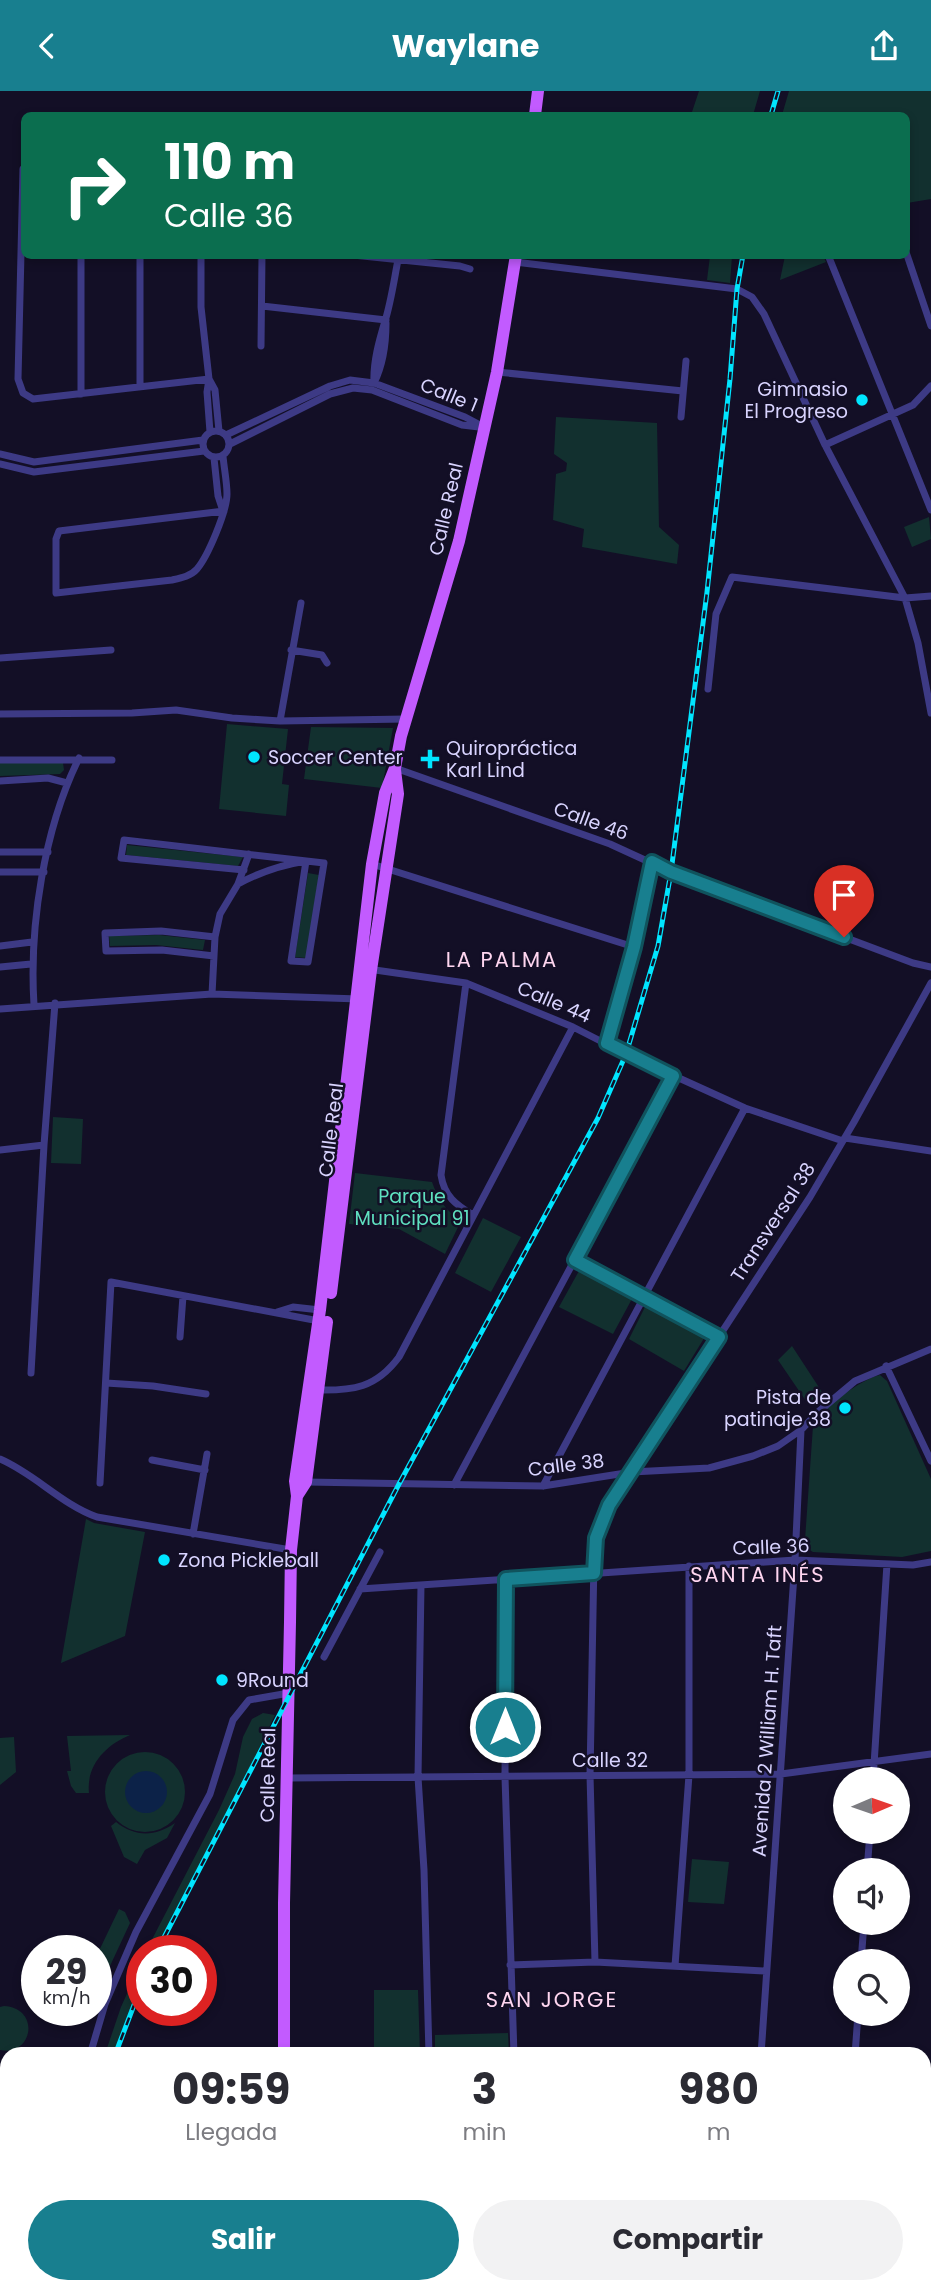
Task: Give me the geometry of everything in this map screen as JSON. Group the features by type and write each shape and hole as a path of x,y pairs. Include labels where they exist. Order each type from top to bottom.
{"main road":[{"path":"535,112 538,91"},
{"name":"Calle Real","path":"312,1390 379,866 398,794 395,768 406,719 459,541 496,372 515,259"},
{"name":"Calle Real","path":"285,2047 284,1903 291,1551 362,999"}],"street":[{"path":"22,259 19,379 23,393 33,399 209,379"},
{"path":"81,259 81,394"},
{"path":"139,259 140,386"},
{"path":"201,259 201,307 209,379 207,392 218,433 230,444 228,451 223,456 214,458 204,451 34,473 0,465 2,455 34,462 203,440 218,433"},
{"path":"261,347 262,259"},
{"path":"389,259 470,269"},
{"path":"515,259 737,289 752,297 764,314 825,445 905,598 918,643 931,713"},
{"path":"830,259 931,510"},
{"path":"908,259 931,326"},
{"path":"373,386 381,332 386,320 398,260"},
{"path":"262,306 386,320"},
{"path":"681,417 685,361"},
{"path":"496,372 683,391"},
{"name":"Calle 1","path":"230,444 330,386 350,380 373,386 462,425 484,427"},
{"path":"825,445 913,405 931,386"},
{"name":"Calle 1","path":"218,433 303,404"},
{"path":"203,440 204,451"},
{"path":"112,453 113,462"},
{"path":"223,456 227,495 224,511 204,559 196,571 172,580 56,593 56,539 59,531 224,511"},
{"path":"214,458 218,496 224,511"},
{"path":"708,689 716,614 732,577 905,598 931,596"},
{"path":"280,721 301,603"},
{"path":"0,657 111,650"},
{"path":"291,650 322,655 327,663"},
{"path":"0,714 176,710 280,721 406,719"},
{"path":"34,1005 32,942 44,872 67,783 79,758"},
{"path":"0,760 112,760"},
{"name":"Calle 46","path":"395,768 610,844 671,872 913,963 931,967"},
{"path":"0,781 48,778 67,783"},
{"path":"244,870 121,858 124,841 248,855 306,861 324,863 308,962 291,961 306,861"},
{"path":"0,852 48,852"},
{"path":"212,994 215,937 220,914 238,884 248,855"},
{"path":"238,884 272,868 306,861"},
{"path":"607,1043 634,947 652,862"},
{"path":"379,866 634,947"},
{"path":"0,872 44,872"},
{"path":"214,956 162,950 106,951 105,933 161,931 215,937"},
{"path":"0,946 32,942"},
{"path":"0,967 31,964"},
{"name":"Calle 44","path":"366,969 466,983 573,1027 745,1108 844,1140 931,1151"},
{"path":"466,983 440,1175 449,1198 473,1215"},
{"name":"Transversal 38","path":"594,1962 590,1775 594,1573 596,1538 603,1517 810,1197 931,983"},
{"path":"0,1009 55,1003 212,994 362,999"},
{"path":"31,1373 55,1003"},
{"path":"312,1390 336,1390 367,1385 391,1367 573,1027"},
{"path":"454,1485 673,1076"},
{"path":"543,1486 745,1108"},
{"path":"0,1150 44,1145"},
{"path":"575,1260 719,1337"},
{"path":"100,1483 111,1282 273,1313 293,1307 320,1316"},
{"path":"180,1338 183,1296"},
{"name":"Calle 38","path":"301,1482 543,1486 632,1472 709,1468 778,1446 801,1430 855,1381 931,1349"},
{"path":"886,1366 931,1461"},
{"path":"106,1383 153,1386 206,1394"},
{"name":"Avenida 2 William H. Taft","path":"761,2047 795,1560 801,1430"},
{"path":"193,1534 207,1454"},
{"path":"0,1459 23,1471 85,1513 97,1517 291,1551"},
{"path":"152,1460 205,1470"},
{"path":"324,1657 380,1552"},
{"name":"Calle 36","path":"360,1589 795,1560 913,1565 931,1562"},
{"path":"874,1767 887,1564"},
{"path":"675,1966 689,1775 689,1566"},
{"path":"506,1579 505,1777 514,2047"},
{"path":"421,1585 418,1777 424,1870 429,2047"},
{"path":"92,2047 105,2004 136,1932 215,1784 233,1720 249,1700 289,1693"},
{"name":"Calle 32","path":"288,1778 781,1774 931,1754"},
{"path":"510,1965 594,1962 766,1971"},
{"path":"856,2047 857,2026"}],"green space":[{"path":"699,91 760,91 754,112 692,112"},
{"path":"789,91 931,91 931,199 910,202 910,112 783,112"},
{"path":"710,259 732,259 730,283 707,280"},
{"path":"784,259 824,259 826,262 780,280"},
{"path":"556,417 657,423 659,527 679,545 677,564 582,547 584,529 553,520 556,474 566,471 567,463 554,454"},
{"path":"929,517 931,539 912,547 904,527"},
{"name":"Soccer Center","path":"227,724 288,729 282,784 289,785 286,816 219,809"},
{"path":"311,727 393,728 382,788 304,779"},
{"path":"0,763 63,763 64,770 60,774 0,776"},
{"path":"127,845 243,857 238,866 126,855"},
{"path":"308,873 319,875 306,958 295,957"},
{"path":"159,935 205,940 203,950 156,945 110,946 109,936"},
{"path":"53,1117 83,1119 81,1164 51,1163"},
{"name":"Parque Municipal 91","path":"355,1173 432,1182 443,1204 461,1221 445,1254 399,1229 349,1224"},
{"path":"483,1218 521,1237 491,1292 455,1273"},
{"path":"580,1269 633,1297 613,1334 559,1307"},
{"path":"647,1303 706,1335 684,1371 629,1339"},
{"path":"792,1346 822,1392 808,1404 778,1360"},
{"path":"880,1375 887,1381 931,1479 931,1551 902,1557 813,1552 808,1549 805,1540 813,1426 843,1395"},
{"path":"86,1519 94,1523 145,1532 125,1636 61,1663"},
{"path":"263,1713 275,1715 164,1935 154,1935 219,1810 235,1774 243,1737 252,1719"},
{"path":"130,1735 113,1744 99,1757 91,1774 89,1793 76,1793 67,1771 71,1771 67,1736"},
{"path":"14,1737 16,1772 0,1785 0,1738"},
{"path":"145,1752 167,1759 173,1764 184,1784 185,1792 178,1814 173,1820 153,1831 145,1832 123,1825 117,1820 106,1800 105,1792 112,1770 117,1764 137,1753"},
{"path":"116,1822 138,1833 153,1833 175,1823 167,1838 145,1850 137,1864 124,1857 111,1826"},
{"path":"692,1859 729,1862 724,1904 688,1902"},
{"path":"119,1909 125,1912 130,1923 112,1962 112,1935 107,1935"},
{"path":"374,1990 418,1990 420,2047 374,2047"},
{"path":"126,1996 126,2025 118,2047 107,2047"},
{"path":"0,2007 16,2009 21,2013 21,2026 28,2026 26,2040 18,2047 0,2047"},
{"path":"508,2033 509,2047 435,2047 435,2035"}],"water":[{"path":"146,1771 161,1777 167,1792 161,1807 146,1813 131,1807 125,1792 131,1777"}],"railway":[{"path":"772,112 778,91"},
{"path":"165,1935 399,1484 598,1118 626,1054 658,946 671,872 707,592 737,289 742,259"},
{"path":"118,2047 126,2026"}],"place":[{"name":"Gimnasio El Progreso","path":"862,400"},
{"name":"Soccer Center","path":"254,757"},
{"name":"Quiropráctica Karl Lind","path":"430,759"},
{"name":"Pista de patinaje 38","path":"845,1408"},
{"name":"Zona Pickleball","path":"164,1560"},
{"name":"9Round","path":"222,1680"}],"district":[{"name":"LA PALMA","path":"502,959"},
{"name":"SANTA INÉS","path":"758,1574"},
{"name":"SAN JORGE","path":"552,1999"}],"route":[{"path":"505,1727 506,1579 594,1573 596,1538 609,1505 719,1337 575,1260 673,1076 607,1043 634,947 652,862 671,872 844,937"}]}
